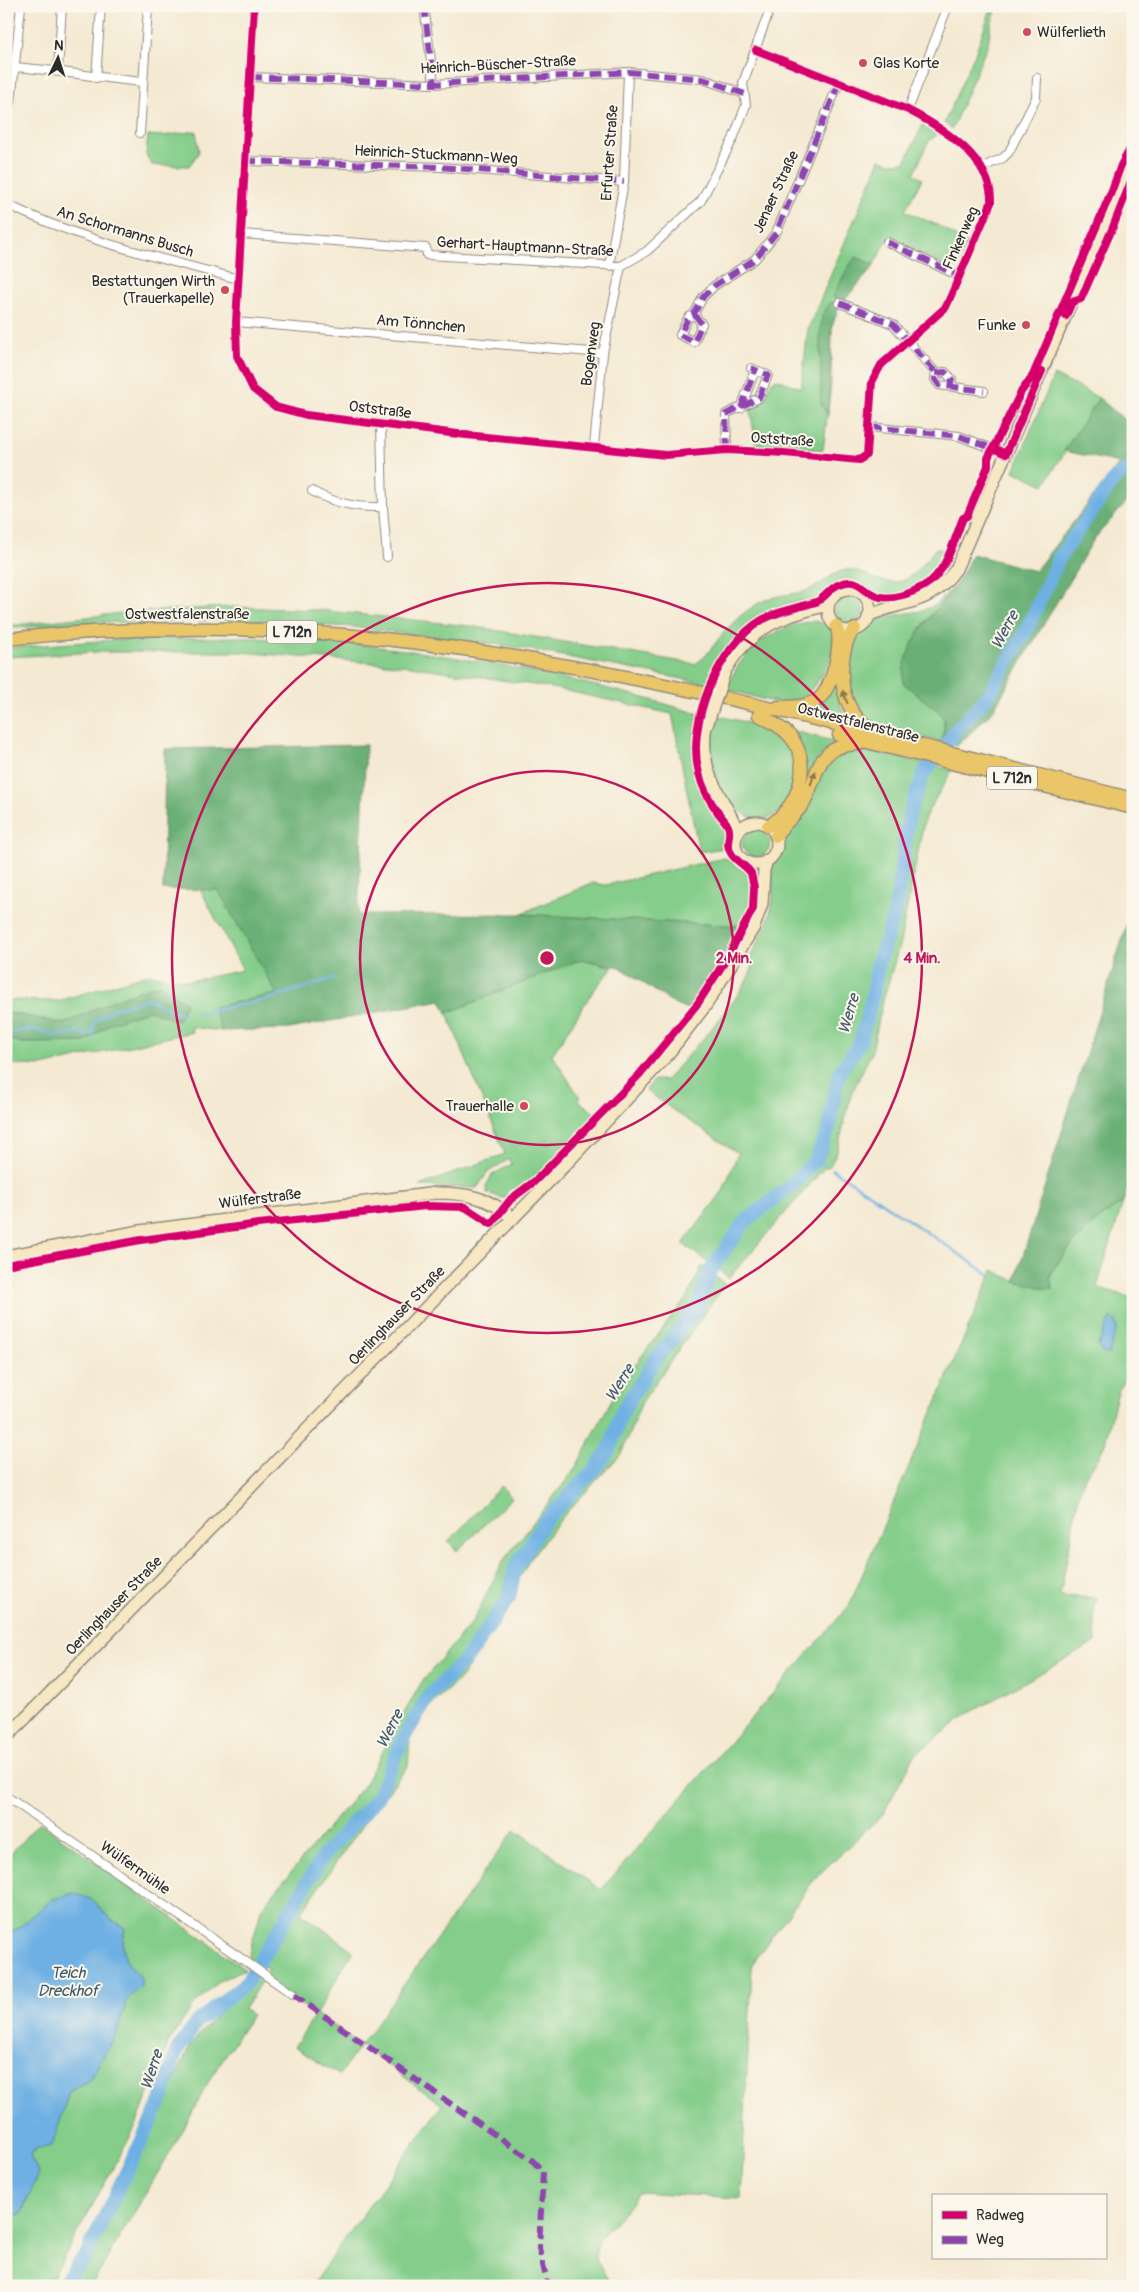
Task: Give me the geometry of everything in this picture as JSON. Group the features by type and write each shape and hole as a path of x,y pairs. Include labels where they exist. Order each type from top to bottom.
{"main road":[{"path":"805,612 833,622 842,629 855,629 861,626 868,616 892,606 925,599 948,580 967,548 1133,160"},
{"path":"738,831 728,809 717,795 708,774 704,754 705,731 725,671 746,641 763,627 782,618 828,605 838,592 850,589 861,593 868,602 868,616"},
{"path":"868,602 892,606"},
{"path":"828,605 833,622"},
{"name":"L 712n","path":"760,711 799,707 818,699 826,691 832,677 840,638 833,622"},
{"name":"Ostwestfalenstraße","path":"6,639 120,630 179,628 313,633 436,645 575,669 760,711 1133,808"},
{"name":"L 712n","path":"855,629 846,642 842,664 841,677 844,693 850,709 866,726 892,744"},
{"name":"L 712n","path":"760,711 786,733 798,752 801,767 799,791 772,831"},
{"name":"L 712n","path":"772,831 802,806 813,777 825,756 834,749 847,744 892,744"},
{"name":"Ostwestfalenstraße","path":"892,744 1133,799"},
{"path":"728,809 748,823"},
{"path":"751,863 767,860 774,852 772,831 755,822 748,823 738,831 736,851 742,858 751,863 763,884"},
{"name":"Oerlinghauser Straße","path":"6,1738 513,1219 652,1073 696,1020 726,975 754,927 762,904 767,860"},
{"name":"Wülferstraße","path":"6,1256 140,1231 436,1192 479,1197 496,1205 513,1219"}],"street":[{"path":"10,102 21,6"},
{"path":"58,70 62,6"},
{"path":"96,78 101,6"},
{"path":"140,133 148,6"},
{"name":"Oststraße","path":"254,6 240,234 236,356 253,389 276,407 306,415 666,454 727,450 858,460 867,455 870,427"},
{"path":"424,6 434,84"},
{"name":"Gerhart-Hauptmann-Straße","path":"240,234 426,248 428,256 621,266 647,251 676,227 701,201 733,139 746,105 742,83 771,6"},
{"path":"908,110 948,6"},
{"name":"Finkenweg","path":"756,50 908,110 944,131 983,167 992,191 992,202 946,307 881,365 874,374 870,427"},
{"path":"14,67 58,70 96,78 142,82"},
{"name":"Heinrich-Büscher-Straße","path":"250,77 434,84 628,72 703,79 745,94"},
{"name":"Erfurter Straße","path":"610,266 624,182 628,72"},
{"path":"983,167 1003,158 1009,152 1036,98 1036,78"},
{"name":"Jenaer Straße","path":"694,314 703,297 714,286 755,259 776,233 839,83"},
{"name":"Heinrich-Stuckmann-Weg","path":"245,161 441,167 624,182"},
{"name":"An Schormanns Busch","path":"6,204 35,218 116,246 238,279"},
{"name":"Finkenweg","path":"887,242 959,276"},
{"name":"Bogenweg","path":"594,446 603,353 621,266"},
{"path":"840,303 893,324 936,373"},
{"name":"Am Tönnchen","path":"236,322 603,353"},
{"path":"727,450 726,414 741,408 759,398 768,376 753,369 741,408"},
{"path":"936,373 946,372 952,378 950,386"},
{"path":"936,373 935,379 939,385 984,391"},
{"path":"381,424 383,507 387,558"},
{"path":"870,427 959,436 1006,454"},
{"path":"312,491 345,505 364,508 383,507"},
{"name":"Wülfermühle","path":"6,1796 294,1995"}],"green space":[{"path":"992,6 998,6 991,24 988,44 952,129 944,123 976,51"},
{"path":"923,124 937,135 928,142 914,174 922,179 905,211 937,225 967,243 957,267 947,267 888,239 871,270 839,305 832,327 831,386 823,450 756,445 750,408 765,397 772,381 778,379 801,388 808,329 880,159 890,163 905,162"},
{"path":"196,131 199,152 189,166 152,165 146,155 148,135 162,136"},
{"path":"856,257 875,265 843,302 833,297 848,267"},
{"path":"831,302 839,306 832,327 828,415 821,405 820,337 822,315"},
{"path":"1054,375 1099,398 1044,485 1014,471"},
{"path":"6,379 10,380 6,616"},
{"path":"1099,398 1133,427 1133,495 1094,539 992,712 957,746 940,741 944,726 942,715 903,683 904,668 913,642 920,630 958,582 972,554 1035,571 1120,463 1064,451"},
{"path":"936,548 946,551 932,575 908,590 880,595 856,581 846,579 837,581 814,599 787,604 760,617 749,625 730,646 722,657 709,684 510,646 353,627 233,620 75,623 6,629 6,626 131,612 229,607 319,610 470,626 695,664 706,655 735,621 746,611 765,600 807,590 846,570 853,570 883,581 901,581 909,578 916,572"},
{"path":"957,583 919,630 921,698 939,711 942,716 944,727 940,742 881,726 864,716 859,711 850,689 848,677 849,649 857,635 877,618 921,611 935,605"},
{"path":"849,596 859,600 863,610 859,620 849,624 839,620 835,610 839,600"},
{"path":"815,621 830,629 833,634 834,643 828,665 814,687 805,695 796,701 781,703 726,689 741,662 760,642 785,628"},
{"path":"239,637 362,645 461,658 581,682 699,714 693,745 694,768 697,782 705,801 725,829 726,841 723,848 699,852 672,714 553,688 411,666 240,652 98,652 6,657 6,648 112,640"},
{"path":"838,680 840,702 848,722 805,711"},
{"path":"717,716 750,723 765,729 778,736 789,746 795,758 795,774 790,794 782,809 772,817 758,819 748,816 732,803 725,794 713,765 711,752"},
{"path":"793,731 837,742 814,762 807,782"},
{"path":"366,745 358,915 520,914 740,926 724,957 690,1009 677,1006 620,967 581,959 447,1013 441,1000 289,1029 222,1031 213,1007 277,994 218,890 163,889 165,749"},
{"path":"858,748 952,770 925,817 900,943 883,1001 872,1051 851,1095 837,1152 830,1166 824,1168 729,1278 683,1244 723,1191 738,1153 646,1090 654,1080 666,1080 715,1025 739,994 753,966 749,960 766,926 771,910 773,898 771,868 780,854 783,836 827,762 843,750"},
{"path":"756,829 766,833 770,843 766,853 756,857 746,853 742,843 746,833"},
{"path":"723,858 746,872 752,885 751,899 740,926 520,914 592,883 606,885"},
{"path":"200,889 218,889 277,994 214,1007 222,1031 191,1027 192,1032 42,1066 6,1064 6,1039 24,1043 85,1042 111,1023 149,1010 178,1021 158,984 112,1001 64,1024 6,1012 6,1000 58,1001 149,974 190,981 243,970"},
{"path":"1133,905 1133,1170 1123,1202 1099,1219 1075,1241 1052,1271 1050,1276 1052,1290 1015,1281"},
{"path":"581,959 613,967 594,990 552,1055 581,1099 579,1101 597,1115 534,1180 507,1199 487,1193 486,1186 492,1175 512,1164 509,1159 488,1172 477,1188 419,1186 505,1154 447,1013"},
{"path":"158,984 186,1003 178,1021 149,1010 111,1023 85,1042 24,1043 6,1039 6,1012 64,1024 112,1001"},
{"path":"1123,1202 1097,1287 1133,1298 1133,1369 1118,1391 1105,1443 1098,1459 1086,1475 1079,1493 1060,1596 1097,1598 1094,1615 1096,1642 966,1715 915,1755 883,1814 817,1876 755,1959 752,1967 741,2198 638,2192 630,2205 597,2241 596,2260 612,2286 311,2286 442,2105 361,2045 515,1829 601,1890 849,1606 993,1270 1015,1281 1052,1289 1051,1274 1063,1255 1082,1234"},
{"path":"702,1266 725,1284 642,1402 621,1454 566,1513 531,1557 486,1641 461,1678 430,1706 410,1740 408,1766 366,1820 301,1913 353,1951 316,2014 262,1980 268,1970 248,1957 262,1907 364,1785 421,1683 473,1621 503,1561 575,1469 620,1384 688,1296"},
{"path":"501,1486 512,1498 457,1551 448,1542"},
{"path":"39,1822 245,1969 219,1981 192,2007 169,2042 135,2128 48,2286 6,2286 6,2217 21,2214 39,2173 30,2157 61,2115 69,2092 90,2079 116,2035 127,2000 141,1986 128,1965 124,1952 124,1928 109,1918 93,1900 21,1926 6,1936 6,1859"},
{"path":"255,1979 262,1980 244,2009 252,2015 211,2077 186,2125 91,2286 78,2286 71,2281 155,2126 190,2045 236,1993"},
{"path":"316,2014 361,2045 339,2075 294,2047"}],"water":[{"path":"1110,1319 1116,1321 1117,1328 1109,1354 1102,1353 1098,1345"},
{"name":"Teich Dreckhof","path":"74,1893 93,1900 109,1918 125,1928 123,1943 125,1955 130,1966 141,1977 141,1986 127,2000 116,2035 90,2079 69,2092 52,2146 35,2149 30,2157 39,2173 21,2214 6,2217 6,1936 21,1926 51,1900"}],"waterway":[{"name":"Werre","path":"61,2286 86,2255 161,2101 176,2052 197,2022 247,1982 324,1855 377,1798 403,1739 427,1698 467,1658 509,1598 515,1568 544,1522 597,1467 610,1448 622,1412 655,1360 698,1307 710,1271 744,1223 793,1184 816,1159 828,1131 841,1070 860,1043 873,994 877,967 896,907 909,814 923,775 958,728 988,696 1027,629 1059,558 1116,477 1133,467"},
{"path":"196,1014 268,999 334,978"},
{"path":"6,1033 37,1030 56,1036 76,1032 85,1035 93,1033 94,1021 116,1008 148,999 184,1015"},
{"path":"816,1159 825,1165"},
{"path":"832,1169 989,1274"}],"marked path":[{"path":"424,6 434,84"},
{"path":"250,77 434,84 628,72 703,79 745,94"},
{"path":"694,314 702,324 694,342 680,335 688,318 694,314 703,297 714,286 755,259 776,233 839,83"},
{"path":"245,161 441,167 624,182"},
{"path":"887,242 959,276"},
{"path":"840,303 893,324 936,373 935,379 939,385 984,391"},
{"path":"727,450 726,414 759,398 768,375 751,368"},
{"path":"741,408 755,370"},
{"path":"936,373 945,372 952,379 950,386"},
{"path":"870,427 959,436 997,450"},
{"path":"294,1995 533,2161 543,2172 539,2248 548,2286"}],"cycle path":[{"path":"254,6 236,322 237,356 253,389 276,407 306,415 466,435 666,455 727,450 859,460 867,455 872,382 881,365 946,307 991,203 989,187 984,172 975,159 950,136 922,117 756,50"},
{"path":"6,1265 141,1240 258,1224 426,1206 465,1207 491,1224 511,1199 535,1181 639,1075 698,1003 727,958 753,909 754,887 751,873 731,854 728,844 729,828 704,788 699,773 696,753 697,732 702,710 709,688 719,667 746,632 762,620 782,611 816,602 837,585 846,582 856,583 872,594 888,598 907,594 932,581 944,565 963,518 967,516 988,466 988,458 1021,392 1033,375 1121,165 1133,144"},
{"path":"1066,316 1072,302 1081,299 1133,176"},
{"path":"993,448 1006,454 1042,371"}],"place":[{"name":"Wülferlieth","path":"1027,32"},
{"name":"Glas Korte","path":"863,63"},
{"name":"Bestattungen Wirth (Trauerkapelle)","path":"225,290"},
{"name":"Funke","path":"1026,325"},
{"name":"Trauerhalle","path":"524,1106"}]}
